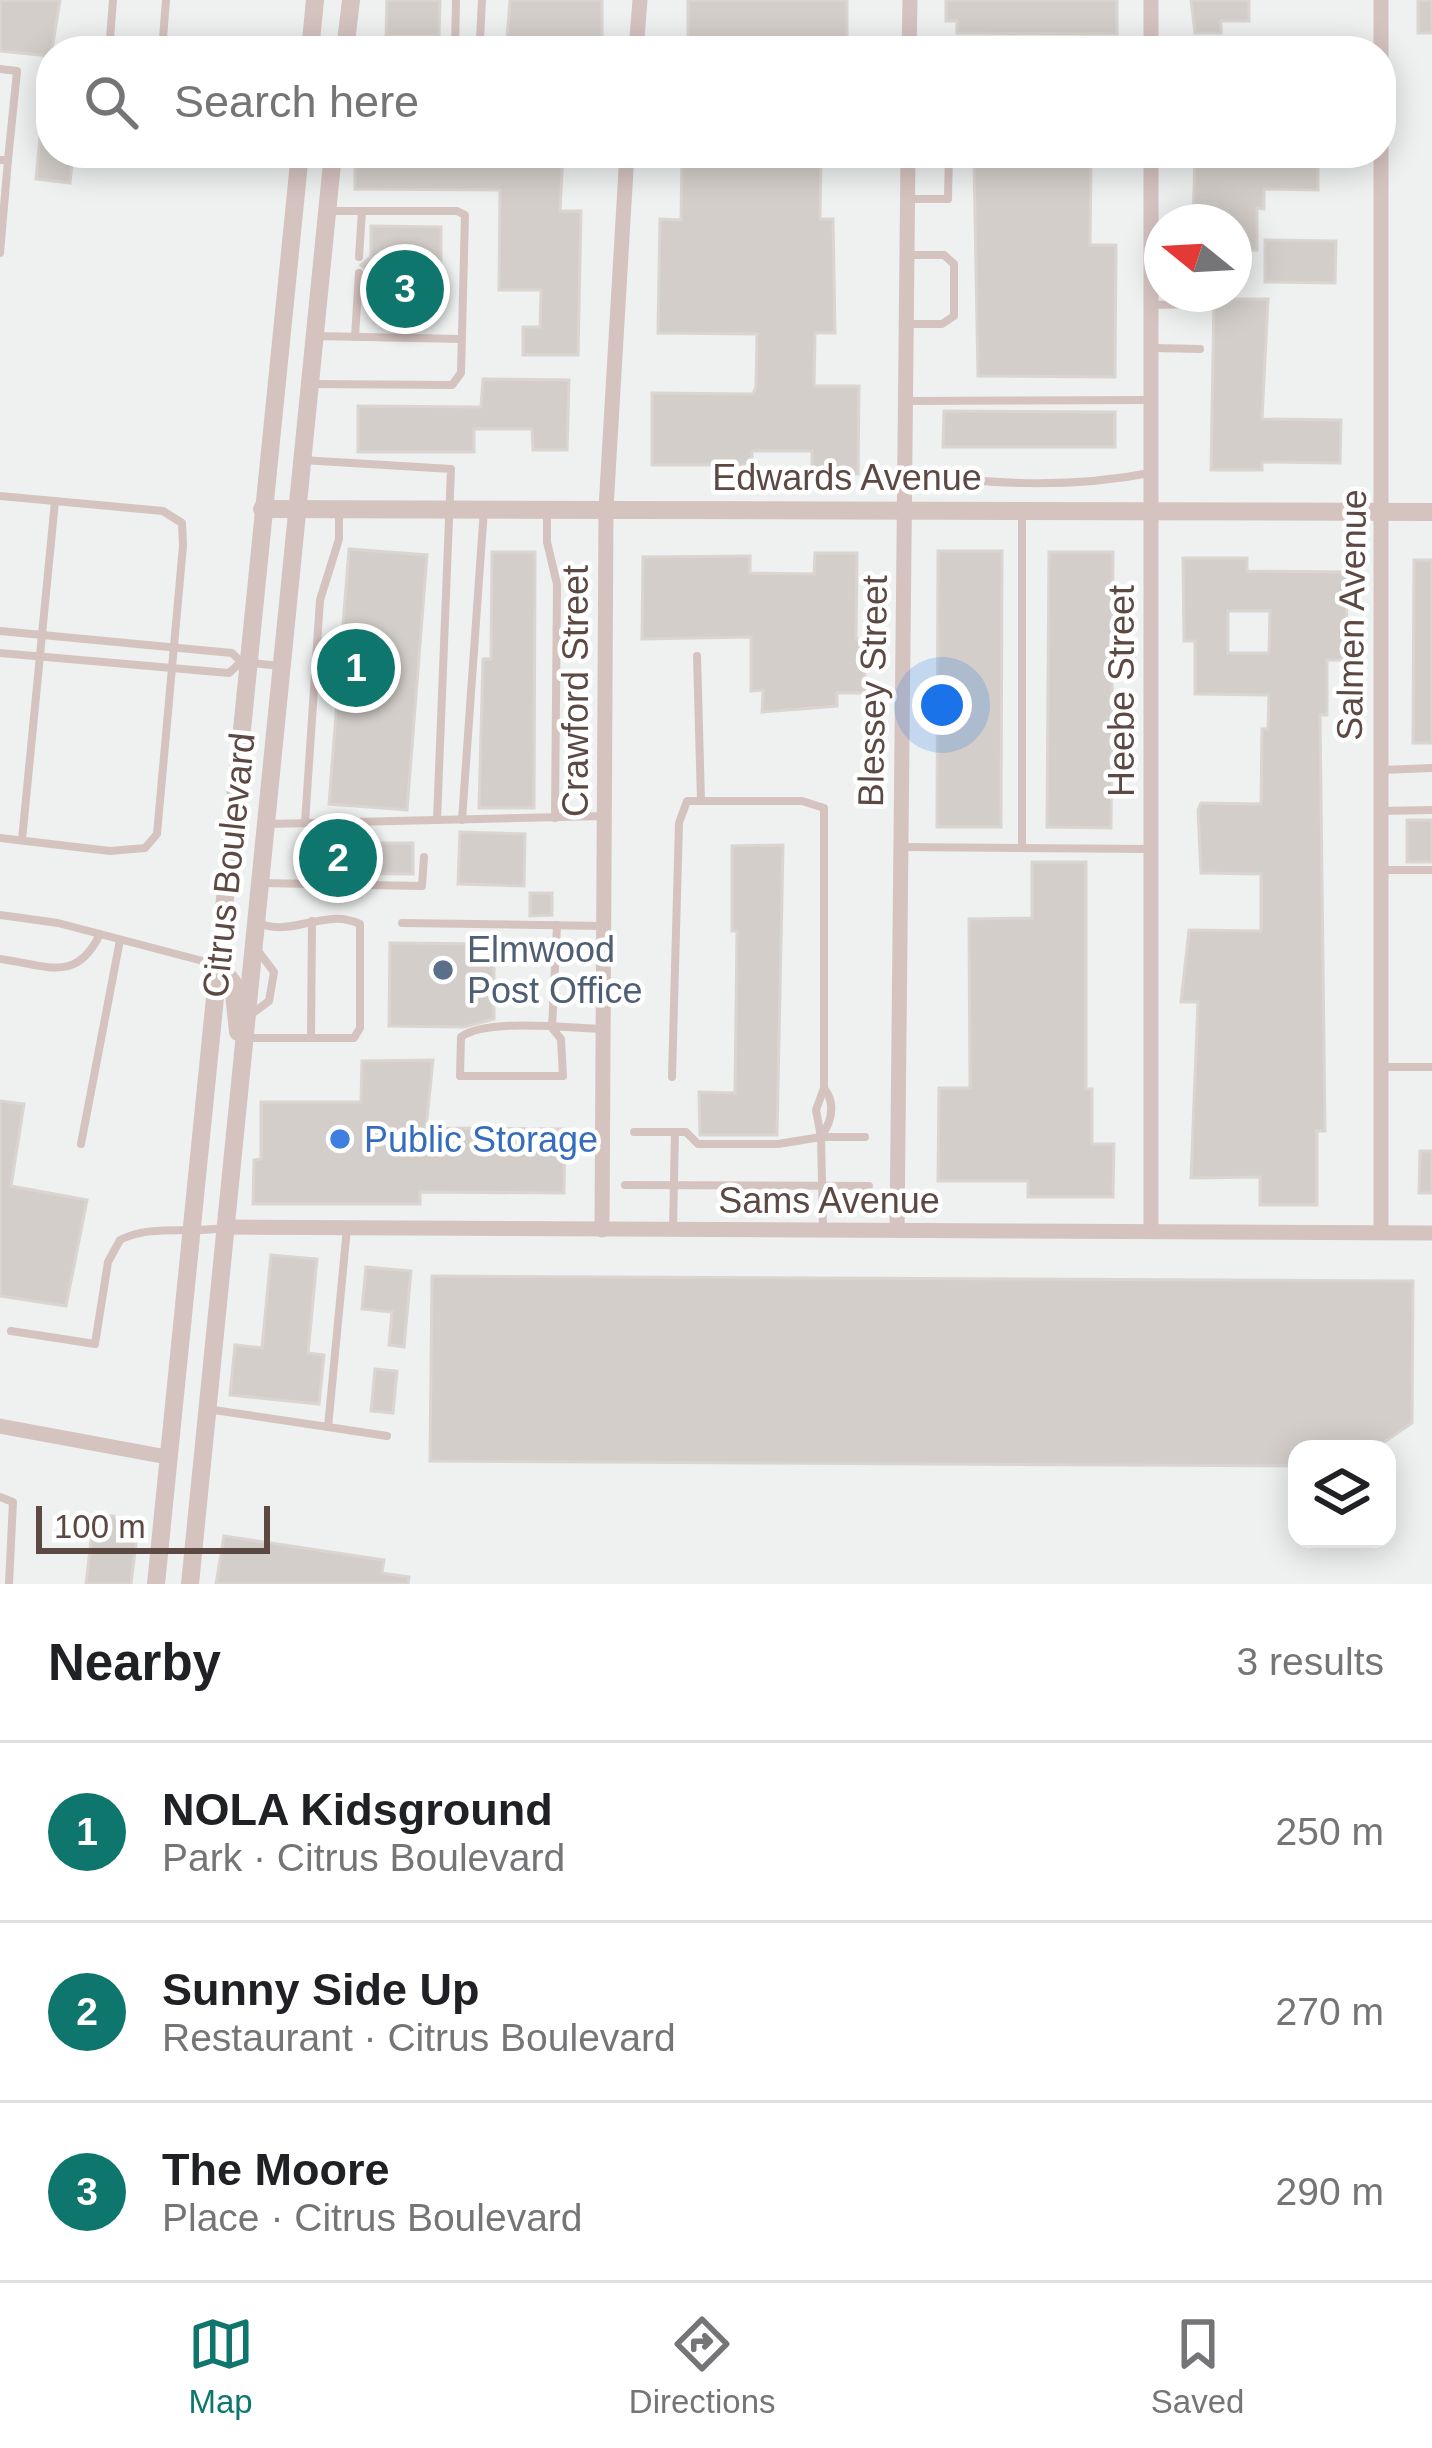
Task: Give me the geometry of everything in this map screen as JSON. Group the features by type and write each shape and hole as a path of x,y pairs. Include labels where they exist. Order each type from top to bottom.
{"street":[{"path":"311,36 315,0"},
{"path":"347,36 351,0"},
{"path":"637,36 640,0"},
{"path":"909,36 910,0"},
{"path":"1151,0 1151,36"},
{"name":"Salmen Avenue","path":"1381,0 1381,36"},
{"name":"Citrus Boulevard","path":"156,1584 219,965 244,663 298,168"},
{"name":"Citrus Boulevard","path":"190,1584 331,168"},
{"name":"Crawford Street","path":"602,1230 606,508 626,168"},
{"name":"Blessey Street","path":"897,1230 908,168"},
{"name":"Heebe Street","path":"1151,168 1151,204"},
{"name":"Salmen Avenue","path":"1381,168 1381,1232"},
{"name":"Heebe Street","path":"1151,312 1151,1230"},
{"name":"Edwards Avenue","path":"262,508 1432,512"},
{"path":"219,965 230,973 234,1022 244,1038"},
{"path":"209,1058 216,1080 208,1166 231,1178"},
{"name":"Sams Avenue","path":"226,1227 1432,1233"},
{"path":"0,1426 167,1457"}],"lane":[{"path":"110,36 113,0"},
{"path":"164,36 166,0"},
{"path":"456,0 457,36"},
{"path":"479,36 482,0"},
{"path":"0,69 17,70 4,160 0,253"},
{"path":"908,200 948,199 949,168"},
{"path":"309,384 452,386 461,373 465,215 327,211"},
{"path":"359,257 362,211"},
{"path":"906,324 942,324 954,316 950,257 907,254"},
{"path":"356,337 359,273"},
{"path":"313,336 461,339"},
{"path":"1151,348 1201,349"},
{"path":"905,401 1151,400"},
{"path":"302,460 452,469 454,508 437,820"},
{"path":"905,470 971,479 1113,480 1151,472"},
{"path":"0,496 163,511 182,523 157,834 145,848 110,851 0,838"},
{"path":"22,840 55,502"},
{"path":"305,823 320,600 339,539 339,508"},
{"path":"462,820 484,508"},
{"path":"547,508 547,542 557,584 555,818"},
{"path":"1022,512 1022,848"},
{"path":"0,631 232,653 244,663 281,666"},
{"path":"0,653 229,673 244,663"},
{"path":"698,656 701,801"},
{"path":"1380,770 1432,768"},
{"path":"672,1077 679,823 687,801 802,801 824,808 824,1088 816,1110 823,1230"},
{"path":"1380,811 1432,810"},
{"path":"265,824 604,817"},
{"path":"901,847 1151,849"},
{"path":"260,883 422,886 424,857"},
{"path":"1380,869 1432,870"},
{"path":"0,915 100,934 219,965"},
{"path":"244,1038 354,1039 360,1028 360,924 344,917 279,929 256,922"},
{"path":"311,1038 312,921"},
{"path":"402,923 603,926"},
{"path":"557,925 552,1028 561,1039 563,1076 460,1076 461,1037 470,1030 552,1028 603,1029"},
{"path":"0,959 72,967 87,960 100,934"},
{"path":"81,1144 120,940"},
{"path":"1380,1067 1432,1067"},
{"path":"821,1136 831,1112 831,1098 824,1088"},
{"path":"634,1132 686,1132 698,1144 865,1137"},
{"path":"673,1230 675,1132"},
{"path":"625,1185 868,1186"},
{"path":"11,1331 95,1344 108,1262 120,1240 155,1230 191,1234 226,1227"},
{"path":"328,1426 347,1227"},
{"path":"206,1409 388,1436"},
{"path":"0,1498 13,1502 15,1515 9,1584"}],"building":[{"path":"0,0 60,0 54,36 36,36 36,55 0,51"},
{"path":"387,0 440,0 439,36 386,36"},
{"path":"510,0 602,0 602,36 507,36"},
{"path":"688,0 847,0 847,36 688,36"},
{"path":"946,0 1117,0 1117,34 957,33 957,21 946,21"},
{"path":"1191,0 1249,0 1249,21 1221,21 1221,33 1195,33"},
{"path":"1418,0 1432,0 1432,33 1418,33"},
{"path":"37,168 72,168 70,183 36,179"},
{"path":"355,168 562,168 560,211 581,211 578,355 523,355 523,327 540,327 541,290 499,290 500,190 355,189"},
{"path":"682,168 821,168 820,219 833,219 835,333 815,333 814,386 859,386 858,474 812,474 812,451 752,451 752,465 652,465 652,393 753,394 756,386 757,334 658,333 660,219 681,220"},
{"path":"974,168 1091,168 1090,245 1116,245 1115,377 978,376"},
{"path":"1195,168 1318,168 1318,190 1264,189 1264,209 1257,208 1257,250 1252,250 1252,204 1194,204"},
{"path":"371,226 441,227 441,305 411,305 411,322 396,322 396,305 370,305 370,273 361,265 371,257"},
{"path":"1265,240 1336,241 1335,283 1265,282"},
{"path":"1252,299 1268,299 1262,419 1341,420 1340,463 1262,462 1262,470 1211,470 1214,312 1252,312"},
{"path":"483,379 569,380 567,450 533,450 532,429 474,429 474,452 358,452 358,406 481,407"},
{"path":"944,411 1115,412 1115,447 943,447"},
{"path":"349,549 427,555 407,810 329,804"},
{"path":"938,551 1002,551 1001,827 937,827"},
{"path":"492,552 535,552 534,808 479,808 483,659 491,659"},
{"path":"1049,552 1113,552 1111,828 1047,827"},
{"path":"815,553 857,553 856,639 865,639 865,693 837,693 837,706 762,712 763,690 751,691 751,637 642,639 643,557 750,556 750,573 814,574"},
{"path":"1183,558 1247,558 1247,571 1347,572 1346,660 1327,660 1327,715 1320,715 1325,1131 1317,1131 1317,1205 1260,1205 1260,1177 1191,1178 1198,1002 1181,1002 1189,930 1261,931 1261,874 1201,873 1198,810 1201,803 1261,804 1262,729 1268,729 1269,695 1195,694 1195,641 1184,641","holes":["1228,611 1270,611 1269,653 1228,653"]},
{"path":"1414,560 1432,560 1432,743 1413,743"},
{"path":"1407,820 1432,820 1432,862 1407,862"},
{"path":"460,832 525,834 524,886 458,884"},
{"path":"320,843 413,843 413,874 320,873"},
{"path":"783,845 777,1135 700,1135 699,1092 735,1093 737,931 732,931 732,846"},
{"path":"1032,862 1086,862 1086,1089 1092,1089 1092,1144 1114,1144 1113,1197 1028,1197 1028,1181 938,1181 939,1088 970,1088 969,919 1032,918"},
{"path":"530,893 552,893 552,915 530,916"},
{"name":"Elmwood Post Office","path":"390,943 494,944 494,1019 464,1027 389,1026"},
{"name":"Public Storage","path":"433,1060 426,1128 565,1129 564,1193 420,1192 420,1204 253,1204 254,1160 261,1159 261,1102 361,1102 362,1061"},
{"path":"0,1101 24,1104 11,1186 87,1200 66,1306 0,1296"},
{"path":"1420,1151 1432,1151 1432,1193 1419,1193"},
{"path":"271,1255 317,1259 308,1353 324,1355 319,1404 230,1395 235,1345 262,1348"},
{"path":"366,1267 411,1271 404,1347 389,1345 392,1312 362,1309"},
{"path":"432,1276 1413,1281 1412,1423 1387,1440 1288,1440 1288,1466 430,1461"},
{"path":"375,1369 397,1371 393,1413 371,1411"},
{"path":"94,1514 139,1519 131,1584 86,1584"},
{"path":"224,1536 384,1560 382,1573 409,1577 408,1584 216,1584"}],"place":[{"name":"The Moore","path":"405,289"},
{"name":"NOLA Kidsground","path":"356,668"},
{"name":"Sunny Side Up","path":"338,858"},
{"name":"Elmwood Post Office","path":"443,970"},
{"name":"Public Storage","path":"340,1139"}]}
